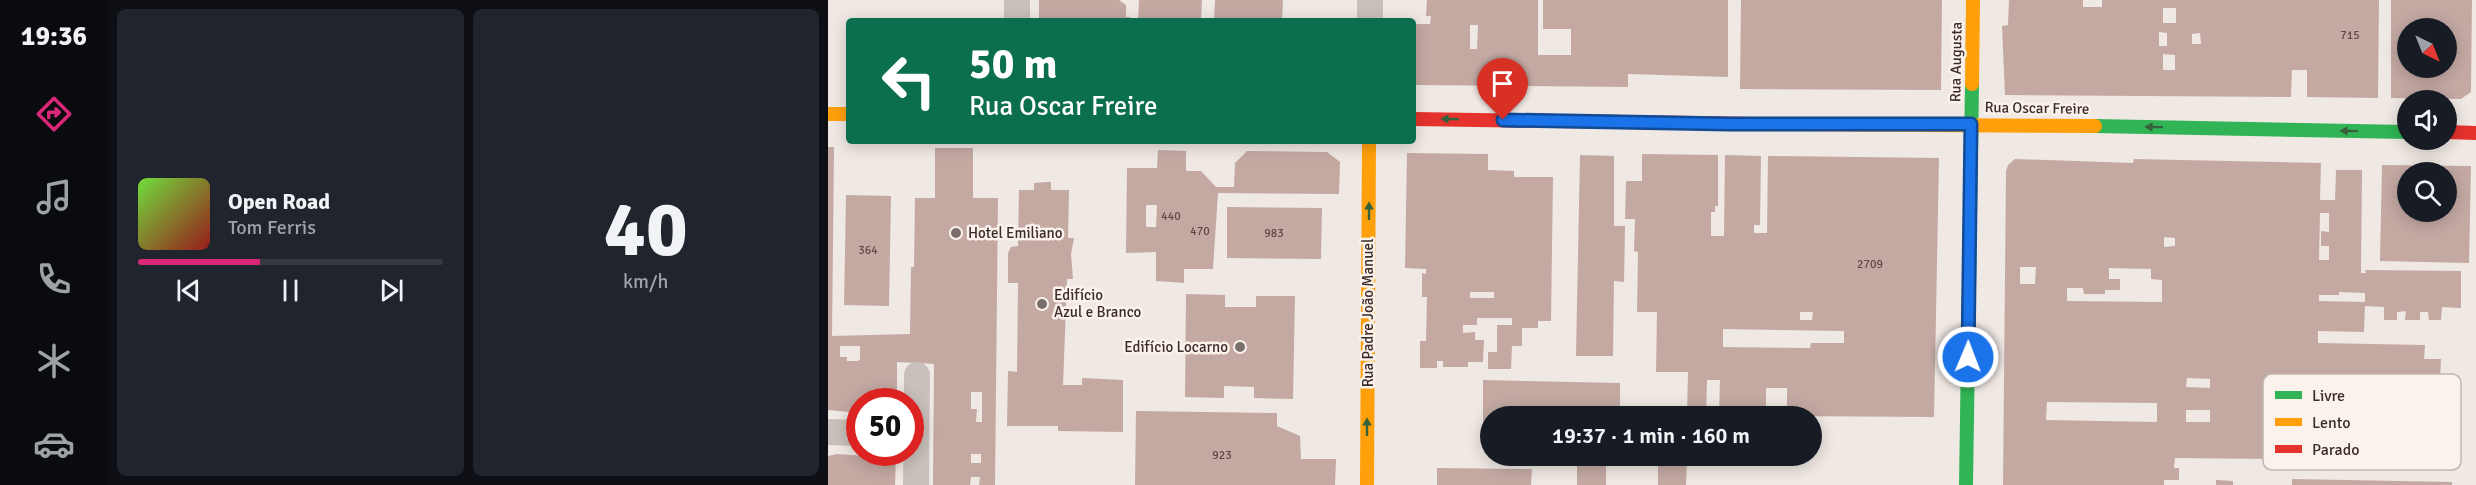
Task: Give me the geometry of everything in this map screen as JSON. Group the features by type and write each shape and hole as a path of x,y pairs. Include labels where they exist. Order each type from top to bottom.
{"street":[{"path":"1017,0 1017,18"},
{"path":"1370,0 1370,18"},
{"name":"Rua Augusta","path":"1966,485 1973,0"},
{"path":"828,114 846,114"},
{"name":"Rua Oscar Freire","path":"1416,119 1729,124 1971,124 2397,132"},
{"path":"2457,132 2476,133"},
{"name":"Rua Padre João Manuel","path":"1367,485 1369,144"},
{"path":"916,388 917,375"},
{"path":"828,432 846,433"},
{"path":"914,466 915,485"}],"building":[{"path":"1039,0 1119,0 1126,5 1126,17 1130,17 1130,18 1039,18"},
{"path":"1139,0 1202,0 1201,18 1138,18"},
{"path":"1215,0 1283,0 1282,18 1214,18"},
{"path":"1427,0 1538,0 1538,55 1571,55 1571,29 1543,29 1543,0 1728,0 1728,77 1628,74 1628,87 1416,85 1416,24 1430,24 1431,16 1426,16","holes":["1470,25 1478,25 1477,49 1470,49"]},
{"path":"1741,0 1942,0 1941,90 1740,89"},
{"path":"2009,0 2083,0 2083,7 2102,7 2102,0 2379,0 2378,98 2307,97 2307,70 2292,70 2291,97 2005,95 2002,26 2008,25","holes":["2163,8 2176,8 2176,23 2163,23","2159,32 2167,33 2167,46 2159,46","2200,33 2201,44 2192,44 2192,34","2163,54 2175,55 2175,70 2163,70"]},
{"path":"2391,0 2472,0 2471,92 2461,99 2457,99 2457,90 2397,90 2397,98 2391,98"},
{"path":"828,147 834,147 832,336 910,334 915,198 935,198 935,148 973,148 973,198 998,198 995,485 979,485 980,477 971,477 970,485 933,485 934,364 897,362 897,388 846,388 846,412 828,410","holes":["840,346 860,346 858,361 847,361 847,357 840,357","971,392 982,392 982,422 976,422 977,409 971,409","971,454 981,454 981,463 971,463"]},
{"path":"1158,150 1186,151 1186,171 1201,171 1216,187 1234,187 1235,163 1247,151 1327,152 1340,162 1339,194 1218,193 1213,269 1184,269 1184,283 1156,281 1156,252 1126,253 1127,168 1157,168","holes":["1146,205 1157,205 1156,227 1146,227"]},
{"path":"1407,153 1488,154 1488,170 1514,171 1514,177 1553,177 1551,321 1538,321 1538,328 1522,328 1522,346 1512,346 1511,369 1488,369 1488,352 1497,352 1497,325 1512,325 1512,318 1477,318 1477,325 1463,325 1463,333 1475,332 1475,340 1484,340 1483,362 1468,362 1468,367 1443,367 1443,361 1437,361 1437,368 1420,368 1420,341 1426,341 1427,297 1422,297 1422,273 1426,274 1426,269 1405,268","holes":["1470,292 1494,292 1494,298 1470,298"]},
{"path":"1642,154 1718,155 1718,206 1715,206 1715,212 1711,212 1711,236 1724,236 1725,155 1761,156 1760,225 1754,225 1754,233 1767,233 1768,156 1939,158 1934,417 1822,416 1822,406 1787,406 1787,388 1766,388 1766,406 1719,406 1720,380 1707,380 1706,406 1687,406 1688,372 1656,372 1657,312 1637,312 1638,252 1634,251 1635,219 1625,219 1626,181 1642,181","holes":["1800,312 1813,312 1812,320 1800,320","1723,329 1844,331 1844,343 1811,343 1810,348 1723,347"]},
{"path":"1580,155 1614,156 1614,226 1625,226 1624,282 1614,281 1613,356 1576,356"},
{"path":"2015,159 2133,163 2134,159 2321,163 2320,200 2335,200 2336,170 2362,170 2361,273 2366,273 2365,270 2461,271 2461,308 2442,307 2441,320 2429,320 2428,312 2420,312 2420,320 2405,320 2406,311 2397,312 2397,320 2384,320 2384,307 2365,306 2364,332 2318,331 2318,343 2425,345 2424,359 2441,359 2440,374 2263,374 2263,459 2175,458 2174,468 2179,468 2179,480 2164,480 2164,485 2003,485 2006,171 2008,165","holes":["2320,213 2329,213 2329,232 2321,231 2321,246 2329,246 2329,260 2319,260","2164,237 2175,238 2175,246 2164,247","2020,267 2036,267 2035,284 2020,284","2109,268 2151,269 2151,279 2162,280 2162,302 2067,301 2067,288 2083,288 2084,294 2105,294 2105,290 2120,290 2120,279 2109,279","2339,292 2365,293 2365,302 2319,301 2319,295 2339,295","2187,378 2210,379 2210,388 2186,387","2047,402 2157,403 2157,422 2046,420","2186,410 2210,410 2210,422 2186,422"]},
{"path":"2382,165 2397,165 2397,222 2457,222 2457,166 2471,166 2469,263 2380,261"},
{"path":"1051,182 1051,190 1069,190 1068,238 1074,238 1071,254 1073,279 1067,279 1063,385 1082,385 1082,378 1123,380 1123,432 1058,431 1058,426 1007,426 1008,371 1017,372 1018,283 1008,283 1008,253 1011,247 1018,246 1019,190 1034,190 1034,183"},
{"path":"846,195 891,196 889,306 844,305"},
{"path":"1227,207 1322,208 1321,259 1227,258"},
{"name":"Edifício Locarno","path":"1186,294 1225,295 1225,307 1256,307 1256,296 1295,296 1293,399 1254,398 1254,387 1224,386 1224,398 1185,397"},
{"path":"1483,380 1620,383 1620,406 1483,406"},
{"path":"1136,411 1277,413 1277,426 1300,436 1301,459 1336,459 1335,485 1135,485"},
{"path":"846,455 846,466 896,466 895,485 828,485 828,456"},
{"path":"1577,466 1606,466 1606,485 1577,485"},
{"path":"1658,466 1687,466 1686,485 1658,485"},
{"path":"1437,468 1532,469 1531,485 1437,485"},
{"path":"2292,479 2452,482 2452,485 2292,485"},
{"path":"2216,480 2233,481 2233,485 2216,485"}],"traffic: fast":[{"path":"1966,485 1972,84"},
{"path":"2095,126 2397,132"}],"traffic: slow":[{"path":"1972,84 1973,0"},
{"path":"828,114 846,114"},
{"path":"1757,124 2095,126"},
{"path":"1367,485 1369,144"}],"traffic: jam":[{"path":"1416,119 1757,124"},
{"path":"2457,132 2476,133"}],"place":[{"name":"Hotel Emiliano","path":"956,233"},
{"name":"Edifício Azul e Branco","path":"1042,304"},
{"name":"Edifício Locarno","path":"1240,347"}],"route":[{"path":"1503,120 1729,124 1971,124 1968,357"}]}
